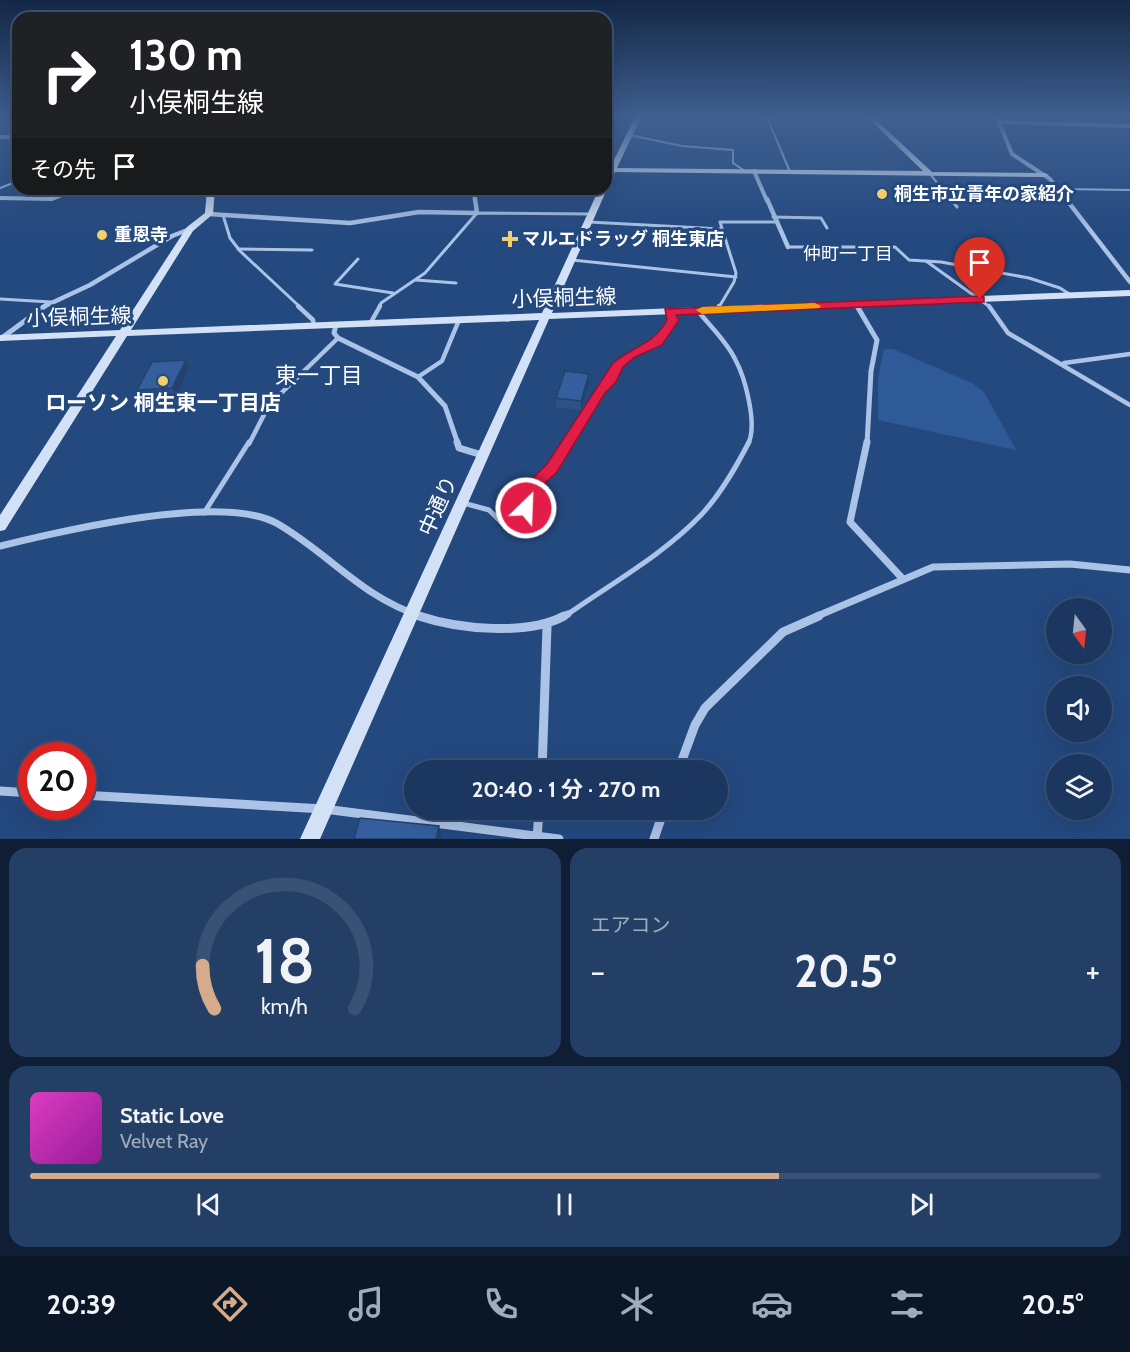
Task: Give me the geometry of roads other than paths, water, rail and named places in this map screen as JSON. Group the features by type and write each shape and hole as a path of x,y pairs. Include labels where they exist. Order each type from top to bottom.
{"street":[{"path":"911,156 930,174"},
{"path":"1015,156 1045,175 1058,189 1130,282"},
{"path":"612,170 1045,175"},
{"path":"750,171 788,247"},
{"path":"0,198 52,199 62,195"},
{"path":"209,214 211,195"},
{"path":"2,337 51,302 90,285 172,236 190,229 209,214 350,223 419,212 477,213 475,195"},
{"name":"中通り","path":"310,839 601,195"},
{"path":"0,204 9,198"},
{"path":"0,526 190,229"},
{"name":"小俣桐生線","path":"2,337 1130,293"},
{"path":"856,304 877,340 871,370 867,449 849,522 902,578"},
{"path":"336,325 334,333 338,338 418,377 445,406 459,448 482,455"},
{"path":"0,546 62,530 129,518 204,513 244,514 276,522 357,585 384,602 412,615 439,622 478,627 547,627 568,614"},
{"path":"682,760 695,725 705,708 783,632 902,578 933,567 986,565 1070,564 1130,570"},
{"path":"542,760 547,627"},
{"path":"0,791 18,792"},
{"path":"96,796 324,808 559,839"},
{"path":"537,837 538,820"},
{"path":"654,839 661,820"}],"lane":[{"path":"733,156 733,163 750,171"},
{"path":"781,156 790,172"},
{"path":"930,174 957,207"},
{"path":"1058,189 1130,190"},
{"path":"370,324 381,303 416,280 452,245 477,213 591,218 722,229"},
{"path":"223,215 230,238 238,249 313,320 314,326"},
{"path":"773,217 821,218 827,228"},
{"path":"719,310 719,305 733,287 736,277 720,222 775,222"},
{"path":"788,247 895,247 904,258 1029,278 1060,288 1071,296"},
{"path":"238,249 312,250"},
{"path":"358,259 335,284 393,293"},
{"path":"572,260 736,277"},
{"path":"926,261 988,305 1008,333 1064,363 1130,405"},
{"path":"416,280 456,283"},
{"path":"0,299 51,302"},
{"path":"568,614 663,548 701,515 735,469 752,436 750,406 735,358 698,311"},
{"path":"463,503 489,510 509,530 522,528 527,503 537,482 552,468 600,391 610,382 617,366 631,354 658,342 665,335 673,320 669,312"},
{"path":"418,377 442,361 459,320"},
{"path":"204,513 242,456 269,405 338,338"},
{"path":"1064,363 1130,354"}],"place":[{"name":"桐生市立青年の家紹介","path":"882,194"},
{"name":"重恩寺","path":"102,235"},
{"name":"マルエドラッグ 桐生東店","path":"510,239"},
{"name":"ローソン 桐生東一丁目店","path":"163,381"}],"district":[{"name":"仲町一丁目","path":"848,254"},
{"name":"東一丁目","path":"319,375"}]}
